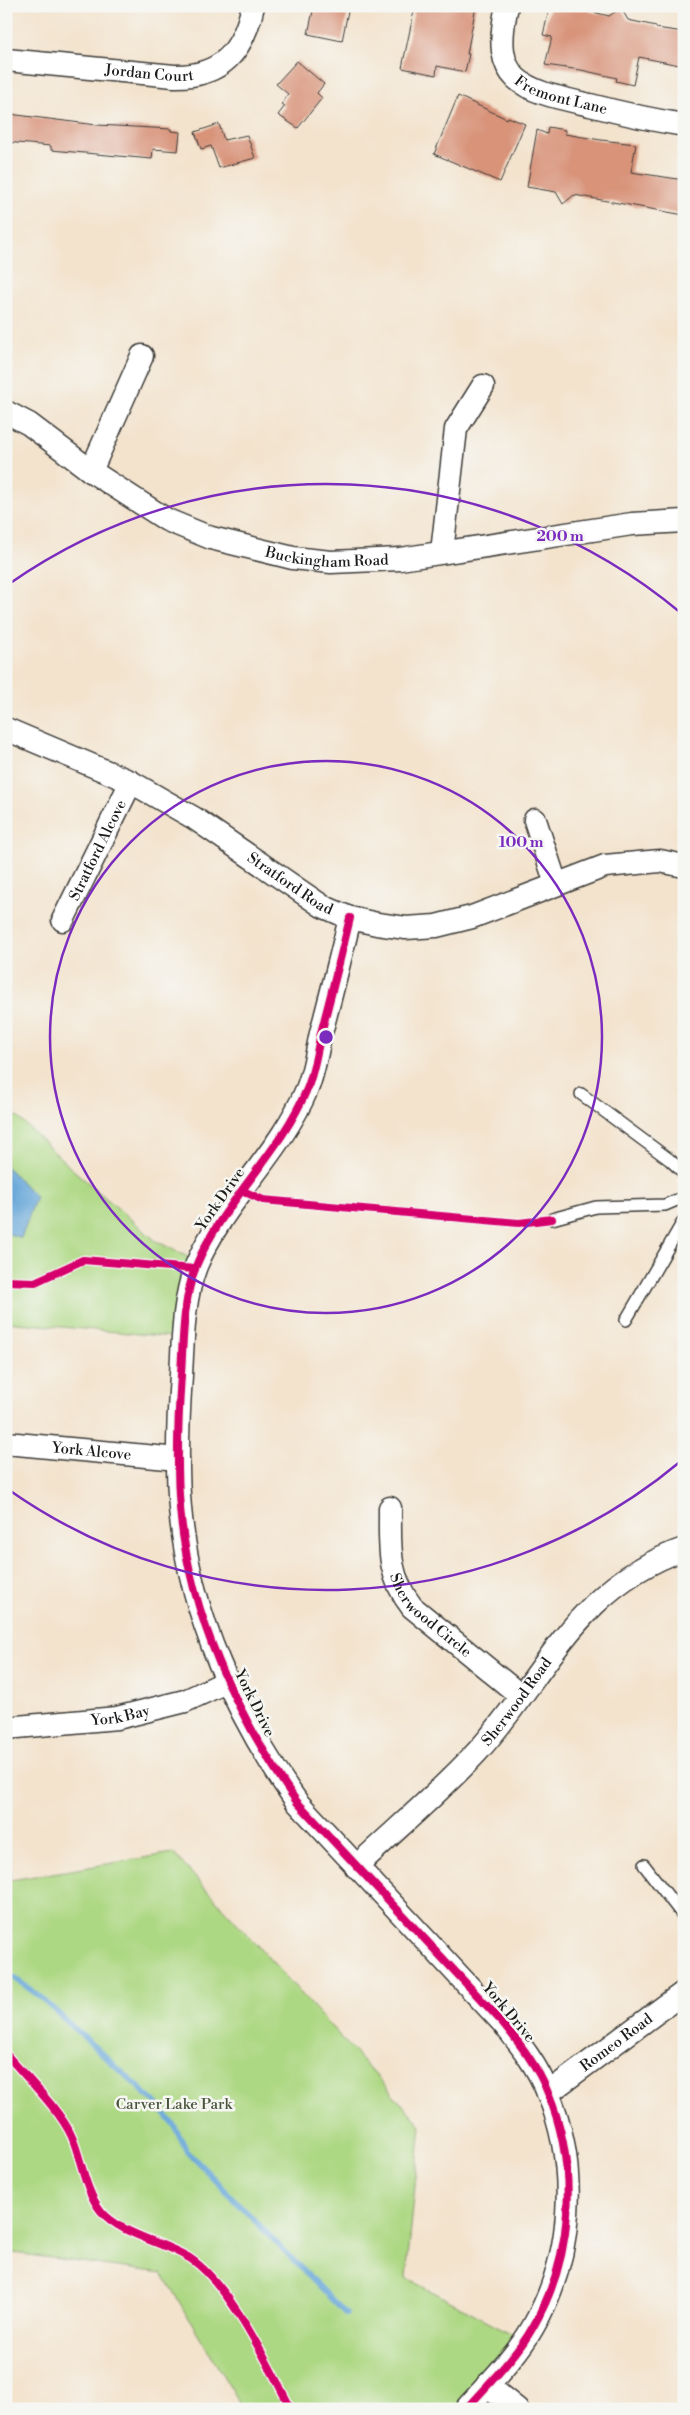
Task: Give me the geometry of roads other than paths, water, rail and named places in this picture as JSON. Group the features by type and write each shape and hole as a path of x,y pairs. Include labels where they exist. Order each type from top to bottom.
{"street":[{"name":"Jordan Court","path":"6,60 174,76 197,74 216,68 236,50 246,32 253,6"},
{"name":"Fremont Lane","path":"507,6 501,34 502,53 513,74 523,85 547,95 639,117 684,125"},
{"path":"91,471 142,356"},
{"path":"442,552 456,428 483,386"},
{"name":"Buckingham Road","path":"6,412 29,424 91,471 167,520 211,538 293,558 330,562 400,559 632,524 684,521"},
{"name":"Stratford Road","path":"6,729 131,782 194,818 322,906 350,918 406,928 436,926 472,917 605,866 631,862 660,861 684,866"},
{"name":"Stratford Alcove","path":"63,920 131,782"},
{"path":"535,820 556,884"},
{"name":"York Drive","path":"350,918 307,1088 280,1139 210,1234 195,1269 183,1338 178,1459 180,1510 189,1562 205,1623 228,1682 272,1767 297,1802 503,2023 521,2046 548,2093 564,2154 568,2186 567,2222 562,2258 550,2295 532,2329 514,2355 466,2409"},
{"name":"York Alcove","path":"6,1443 178,1459"},
{"name":"Sherwood Circle","path":"390,1508 394,1571 401,1593 412,1607 521,1696"},
{"name":"Sherwood Road","path":"356,1867 478,1751 521,1696 561,1640 583,1614 610,1590 637,1571 666,1555 684,1549"},
{"name":"York Bay","path":"6,1728 117,1718 185,1700 228,1682"},
{"name":"Romeo Road","path":"548,2093 684,1992"},
{"path":"487,2385 517,2409"}],"lane":[{"path":"581,1094 670,1160 684,1173"},
{"path":"552,1219 596,1207 665,1205 684,1197"},
{"path":"626,1320 684,1220"},
{"path":"644,1865 684,1917"}],"water":[{"path":"6,1166 36,1197 21,1238 6,1233"}],"waterway":[{"path":"6,1972 38,1995 158,2105 174,2125 186,2150 346,2314"}],"park label":[{"name":"Carver Lake Park","path":"174,2104"}]}
